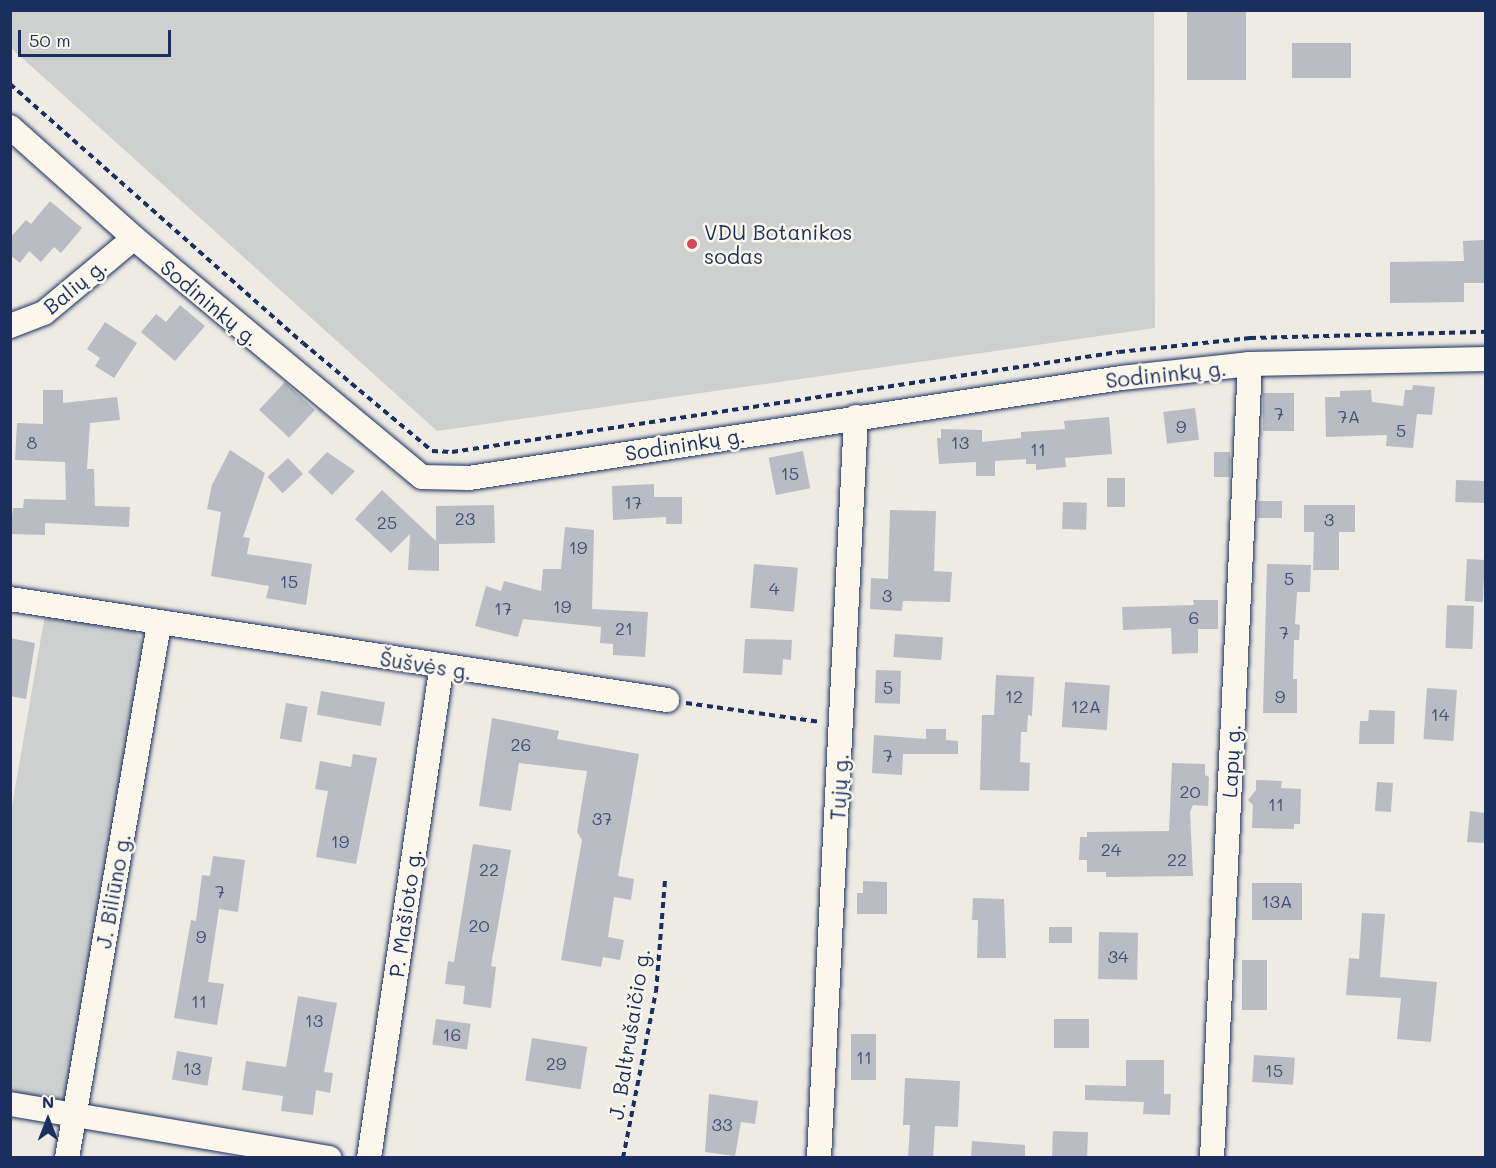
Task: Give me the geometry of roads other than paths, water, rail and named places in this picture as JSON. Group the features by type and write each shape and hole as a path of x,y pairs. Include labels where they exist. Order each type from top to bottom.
{"street":[{"name":"Sodininkų g.","path":"10,127 134,238 422,477 469,478 1121,378 1250,364 1485,359"},
{"name":"Balių g.","path":"10,326 44,312 134,238"},
{"name":"Lapų g.","path":"1212,1158 1250,364"},
{"name":"Tujų g.","path":"819,1158 843,726 856,417"},
{"name":"Šušvės g.","path":"10,599 441,668 667,700"},
{"name":"J. Biliūno g.","path":"67,1158 159,624"},
{"name":"P. Mašioto g.","path":"369,1158 441,668"},
{"path":"10,1104 329,1158"}],"place":[{"name":"VDU Botanikos sodas","path":"692,244"}]}
